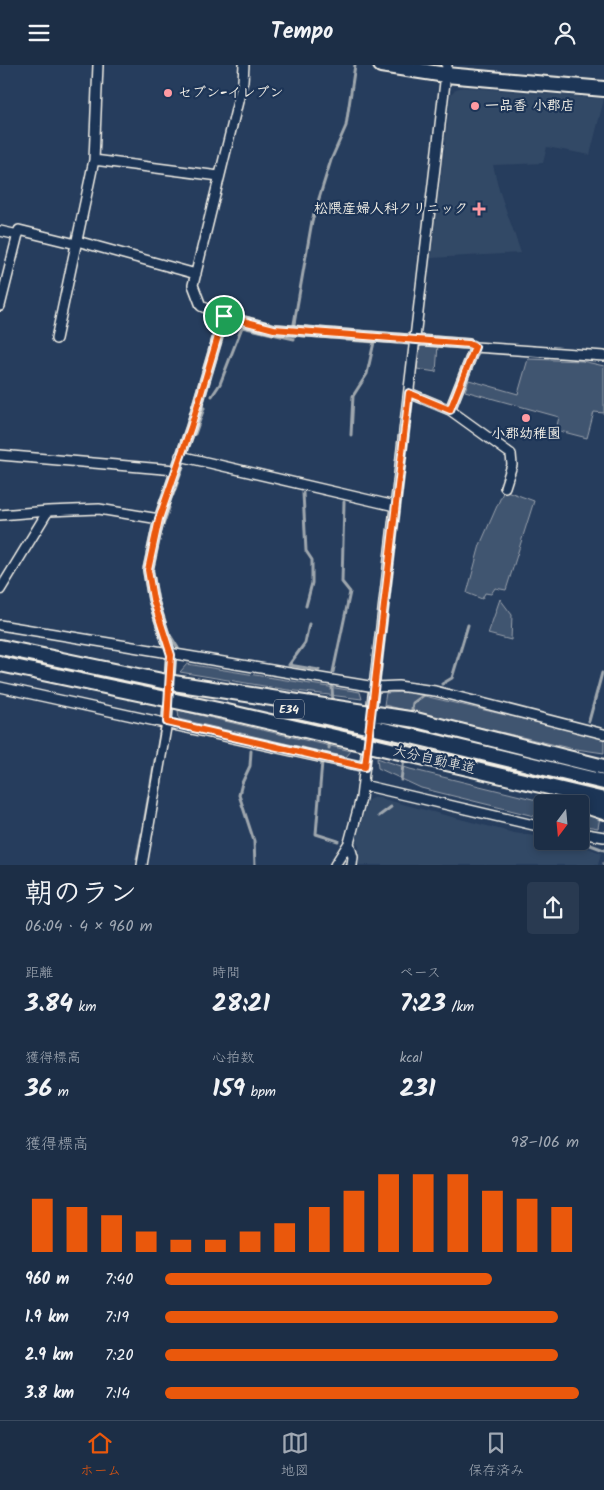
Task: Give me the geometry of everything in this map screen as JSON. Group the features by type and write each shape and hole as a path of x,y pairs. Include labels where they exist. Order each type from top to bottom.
{"highway":[{"path":"381,65 446,70 604,89"},
{"name":"大分自動車道","path":"0,647 411,736 604,783"},
{"name":"大分自動車道","path":"0,664 346,739 407,756 604,800"},
{"path":"168,682 416,720 604,767"},
{"path":"535,750 604,763"},
{"path":"407,756 548,795"},
{"path":"589,807 604,813"}],"street":[{"path":"56,339 94,160 98,65"},
{"path":"244,65 242,81 193,285 201,307 224,316 274,329 415,339 469,344 475,347 604,355"},
{"path":"335,865 349,843 363,785 446,70"},
{"path":"94,160 219,176"},
{"path":"0,306 20,230 77,242 196,274"},
{"path":"0,231 18,235"},
{"path":"142,865 167,722 171,655 150,585 148,570 159,519 224,316"},
{"path":"450,410 475,347"},
{"path":"409,393 450,410 510,454 512,465 505,487"},
{"path":"0,455 175,470"},
{"path":"180,456 395,506"},
{"path":"0,515 99,509 159,519"},
{"path":"0,590 48,511"},
{"path":"0,625 171,655 375,687 398,686 435,691 604,734"},
{"path":"0,687 167,722 365,767"},
{"path":"363,785 534,825"},
{"path":"589,834 604,837"},
{"path":"349,843 353,857 352,865"}],"shaded area":[{"path":"463,87 604,99 590,155 547,147 543,163 493,165 499,190 521,253 431,258 451,94 456,89"},
{"path":"425,343 438,345 436,372 417,369 420,347"},
{"path":"528,359 582,361 604,366 604,413 594,412 587,438 556,430 559,417 465,391 469,380 518,394"},
{"path":"504,490 534,501 506,590 495,588 491,594 485,593 482,599 467,593 480,545"},
{"path":"500,599 512,615 511,640 488,634"},
{"path":"187,664 360,692 362,699 288,690 180,672"},
{"path":"407,692 604,738 604,753 569,748 384,705 386,693"},
{"path":"178,710 351,751 346,757 179,719"},
{"path":"377,758 410,769 534,799 534,816 421,788 378,768"},
{"path":"375,797 514,833 534,836 534,850 589,850 589,848 601,853 598,865 358,865 359,847 356,840 368,800"},
{"path":"589,814 600,817 598,828 589,826"}],"waterway":[{"path":"294,324 312,221 331,160 346,126 355,65"},
{"path":"212,396 220,384 242,327 294,339"},
{"path":"346,340 374,342 367,374 353,396 351,435"},
{"path":"195,434 204,408"},
{"path":"173,495 183,467"},
{"path":"303,493 306,551 312,560 312,583 306,606"},
{"path":"333,672 350,592 342,582 344,502"},
{"path":"160,534 169,508"},
{"path":"309,624 305,643 289,665 319,670"},
{"path":"442,684 452,678 468,625"},
{"path":"170,635 178,648"},
{"path":"589,721 602,673"},
{"path":"332,687 333,703"},
{"path":"411,715 413,703 424,695"},
{"path":"157,751 161,728"},
{"path":"329,748 330,739"},
{"path":"251,751 250,766 239,795 254,841 255,865"},
{"path":"401,780 404,758"},
{"path":"144,823 155,760"},
{"path":"322,762 316,834 338,841"},
{"path":"379,816 391,807"},
{"path":"137,859 142,834"},
{"path":"589,844 604,850"}],"place":[{"name":"セブン-イレブン","path":"168,93"},
{"name":"一品香 小郡店","path":"475,106"},
{"name":"松隈産婦人科クリニック","path":"479,209"},
{"name":"小郡幼稚園","path":"526,418"}],"route":[{"path":"224,316 274,329 415,339 469,344 475,347 450,410 409,393 365,767 167,722 171,655 153,599 148,570 159,519 191,427 224,316"}]}
